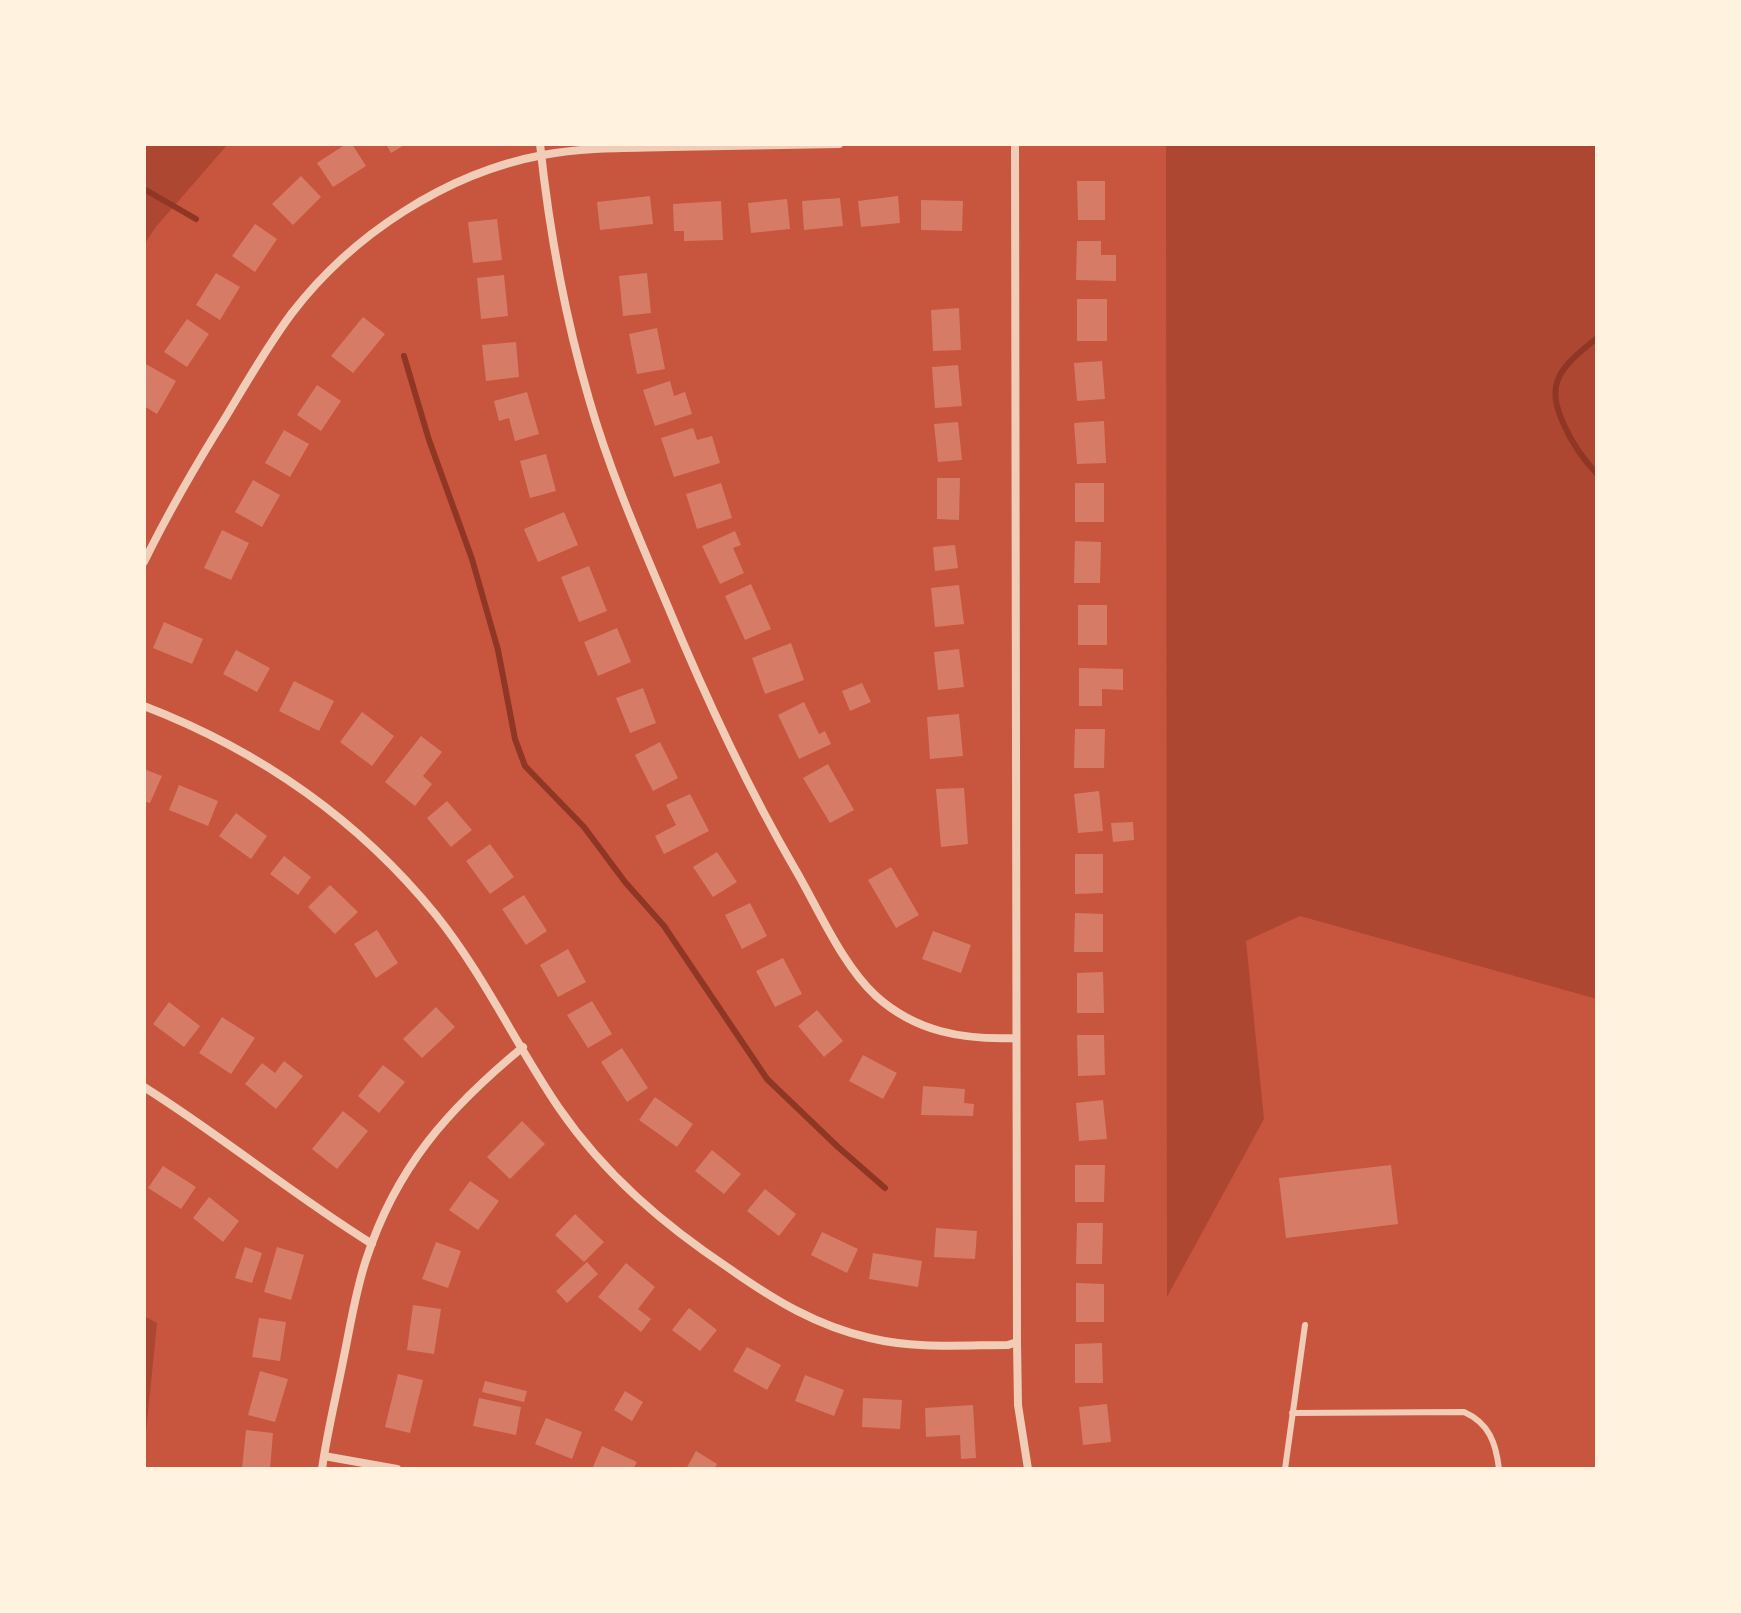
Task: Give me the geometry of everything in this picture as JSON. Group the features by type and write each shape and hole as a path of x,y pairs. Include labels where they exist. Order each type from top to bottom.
{"street":[{"path":"540,144 579,360 613,473 699,681 740,770 848,960 878,997 903,1016 931,1029 959,1037 1016,1038"},
{"path":"144,562 173,502 274,338 309,292 337,263 399,214 448,187 501,166 541,155 601,148 839,144"},
{"path":"1015,144 1017,1342 1018,1405 1028,1469"},
{"path":"144,706 233,745 284,775 367,841 436,916 472,965 560,1109 601,1162 632,1195 676,1233 772,1298 804,1316 845,1332 905,1345 1008,1345 1017,1342"},
{"path":"322,1469 359,1283 394,1194 437,1129 475,1088 523,1047"},
{"path":"144,1087 372,1244"},
{"path":"324,1456 397,1469"}],"lane":[{"path":"1285,1469 1305,1325"},
{"path":"1292,1413 1464,1412 1479,1418 1490,1433 1499,1469"}],"shaded area":[{"path":"144,144 228,144 155,228 144,245"},
{"path":"1166,144 1597,144 1597,999 1300,916 1246,941 1264,1119 1167,1297"},
{"path":"144,1316 157,1323 144,1452"}],"building":[{"path":"346,144 352,144 366,166 333,187 317,163"},
{"path":"386,144 406,144 391,153"},
{"path":"301,176 321,197 293,225 272,204"},
{"path":"1077,181 1105,181 1105,220 1078,220"},
{"path":"650,196 653,224 600,230 597,202"},
{"path":"898,196 900,223 861,227 858,201"},
{"path":"840,198 843,226 804,230 802,201"},
{"path":"787,199 790,229 751,233 748,203"},
{"path":"921,200 963,201 962,231 921,230"},
{"path":"721,201 723,240 684,241 684,231 674,231 673,204"},
{"path":"497,219 502,260 473,263 468,222"},
{"path":"255,224 277,239 255,272 232,256"},
{"path":"1077,241 1101,241 1101,255 1116,255 1116,281 1076,280"},
{"path":"216,273 240,287 220,320 196,305"},
{"path":"647,273 651,313 623,316 619,276"},
{"path":"504,275 508,316 481,319 477,278"},
{"path":"1077,299 1107,299 1107,341 1077,341"},
{"path":"959,308 961,350 933,351 931,310"},
{"path":"363,317 385,334 353,373 331,356"},
{"path":"187,319 209,334 187,367 164,352"},
{"path":"657,328 665,369 637,374 629,334"},
{"path":"516,342 519,377 486,381 482,345"},
{"path":"1102,361 1105,399 1077,401 1074,363"},
{"path":"144,363 176,381 157,414 144,406"},
{"path":"958,365 962,406 935,408 932,367"},
{"path":"670,381 674,396 685,392 692,414 655,426 643,390"},
{"path":"317,385 341,401 321,431 297,415"},
{"path":"527,392 539,434 515,441 509,418 499,421 494,401"},
{"path":"1104,421 1106,463 1077,464 1074,423"},
{"path":"958,422 962,460 938,462 934,424"},
{"path":"693,428 697,440 712,436 720,463 674,477 661,438"},
{"path":"284,430 309,444 290,477 265,463"},
{"path":"546,454 556,491 530,498 520,461"},
{"path":"937,478 960,478 959,520 937,519"},
{"path":"253,480 280,495 262,527 235,512"},
{"path":"721,483 732,518 697,529 686,494"},
{"path":"1075,483 1104,483 1104,522 1075,522"},
{"path":"564,512 578,545 538,562 524,529"},
{"path":"222,530 249,543 231,580 204,568"},
{"path":"735,531 741,545 733,548 744,573 720,584 702,546"},
{"path":"1075,541 1101,542 1100,583 1074,583"},
{"path":"955,545 958,568 935,571 933,547"},
{"path":"589,566 607,611 579,622 561,577"},
{"path":"751,584 771,629 745,640 725,596"},
{"path":"959,585 964,624 935,627 931,588"},
{"path":"1078,605 1107,605 1107,645 1078,645"},
{"path":"164,622 203,639 192,664 153,648"},
{"path":"617,628 631,662 598,676 584,642"},
{"path":"791,643 804,680 765,694 752,658"},
{"path":"959,649 964,687 938,690 934,652"},
{"path":"236,650 270,668 257,692 223,674"},
{"path":"1079,668 1123,669 1123,690 1102,689 1102,706 1079,706"},
{"path":"294,681 334,701 319,731 279,711"},
{"path":"862,683 871,702 850,711 842,691"},
{"path":"643,688 656,723 630,733 616,698"},
{"path":"804,702 819,734 825,731 831,744 799,759 778,715"},
{"path":"362,712 394,736 372,766 340,742"},
{"path":"959,714 963,756 930,759 927,717"},
{"path":"1075,729 1105,729 1104,768 1074,768"},
{"path":"421,736 442,752 423,776 432,784 415,806 385,782"},
{"path":"660,742 678,778 653,791 635,755"},
{"path":"828,764 854,810 830,823 803,778"},
{"path":"144,769 162,776 150,803 144,801"},
{"path":"179,785 218,801 208,826 169,810"},
{"path":"964,788 968,844 941,847 936,789"},
{"path":"1099,791 1103,831 1078,833 1074,794"},
{"path":"690,794 709,831 664,854 655,836 676,825 666,805"},
{"path":"447,801 472,830 451,847 427,818"},
{"path":"236,813 267,836 251,859 219,836"},
{"path":"1133,822 1134,840 1113,842 1111,823"},
{"path":"490,844 514,877 490,894 466,861"},
{"path":"717,852 737,882 713,897 693,867"},
{"path":"1075,854 1103,854 1103,893 1075,894"},
{"path":"284,856 311,877 298,895 270,874"},
{"path":"891,867 919,915 896,928 868,880"},
{"path":"330,885 358,912 335,934 308,907"},
{"path":"524,895 547,931 526,945 502,909"},
{"path":"750,903 767,936 742,949 725,915"},
{"path":"1075,913 1103,914 1103,952 1074,952"},
{"path":"377,930 398,963 376,978 354,944"},
{"path":"933,931 971,945 961,973 922,959"},
{"path":"568,949 586,982 558,997 540,965"},
{"path":"783,958 802,994 775,1007 756,971"},
{"path":"1103,972 1104,1013 1077,1013 1077,973"},
{"path":"592,1001 612,1034 588,1048 567,1015"},
{"path":"169,1002 200,1026 184,1047 153,1024"},
{"path":"436,1007 455,1027 422,1058 403,1039"},
{"path":"817,1010 843,1041 824,1057 798,1026"},
{"path":"222,1017 255,1038 231,1074 199,1053"},
{"path":"1077,1035 1104,1035 1105,1075 1078,1076"},
{"path":"622,1048 648,1088 627,1102 601,1062"},
{"path":"863,1055 897,1073 883,1099 849,1081"},
{"path":"284,1061 303,1076 276,1109 245,1084 262,1063 275,1073"},
{"path":"383,1065 405,1082 379,1113 358,1096"},
{"path":"923,1086 965,1089 964,1103 974,1104 973,1116 921,1115"},
{"path":"655,1097 693,1124 677,1147 639,1120"},
{"path":"1103,1100 1107,1139 1079,1141 1076,1103"},
{"path":"343,1111 368,1131 337,1169 312,1149"},
{"path":"522,1121 545,1144 510,1179 487,1157"},
{"path":"712,1150 741,1174 724,1194 695,1171"},
{"path":"1075,1165 1105,1165 1104,1202 1075,1202"},
{"path":"1391,1165 1398,1224 1286,1238 1279,1178"},
{"path":"163,1166 196,1187 181,1209 148,1188"},
{"path":"470,1181 499,1201 478,1230 449,1210"},
{"path":"765,1189 796,1214 779,1236 747,1211"},
{"path":"209,1197 239,1221 223,1242 193,1218"},
{"path":"575,1214 604,1242 584,1262 555,1235"},
{"path":"1077,1223 1103,1223 1102,1264 1076,1264"},
{"path":"936,1228 977,1231 975,1259 934,1257"},
{"path":"822,1232 858,1249 847,1273 811,1255"},
{"path":"436,1242 461,1251 448,1288 422,1279"},
{"path":"245,1247 262,1253 252,1283 235,1278"},
{"path":"277,1247 304,1255 291,1300 264,1292"},
{"path":"873,1253 922,1261 918,1287 869,1279"},
{"path":"587,1262 598,1274 567,1303 556,1291"},
{"path":"626,1263 655,1287 638,1309 651,1319 641,1332 598,1297"},
{"path":"1076,1283 1104,1284 1104,1322 1076,1322"},
{"path":"413,1305 441,1309 434,1354 407,1350"},
{"path":"689,1308 717,1330 700,1351 672,1330"},
{"path":"259,1318 286,1322 280,1361 252,1357"},
{"path":"1102,1343 1103,1383 1075,1383 1075,1344"},
{"path":"747,1347 781,1365 767,1390 733,1371"},
{"path":"260,1371 288,1379 275,1422 248,1415"},
{"path":"398,1374 423,1380 410,1433 385,1427"},
{"path":"805,1375 844,1390 834,1416 795,1401"},
{"path":"485,1381 527,1391 524,1402 482,1392"},
{"path":"625,1391 643,1402 632,1421 614,1410"},
{"path":"479,1398 521,1407 516,1435 473,1426"},
{"path":"863,1398 902,1400 900,1429 862,1427"},
{"path":"1107,1404 1111,1442 1083,1445 1079,1407"},
{"path":"973,1405 976,1458 961,1459 960,1435 926,1437 925,1408"},
{"path":"546,1418 582,1432 572,1459 535,1444"},
{"path":"246,1430 273,1433 270,1469 242,1469"},
{"path":"602,1446 637,1462 633,1469 592,1469"},
{"path":"696,1451 717,1464 714,1469 686,1469"}],"waterway":[{"path":"144,189 196,219"},
{"path":"1597,338 1565,367 1556,387 1559,411 1572,440 1597,474"},
{"path":"404,356 429,440 472,559 498,650 515,739 525,766 584,827 625,882 664,926 767,1079 885,1188"}]}
